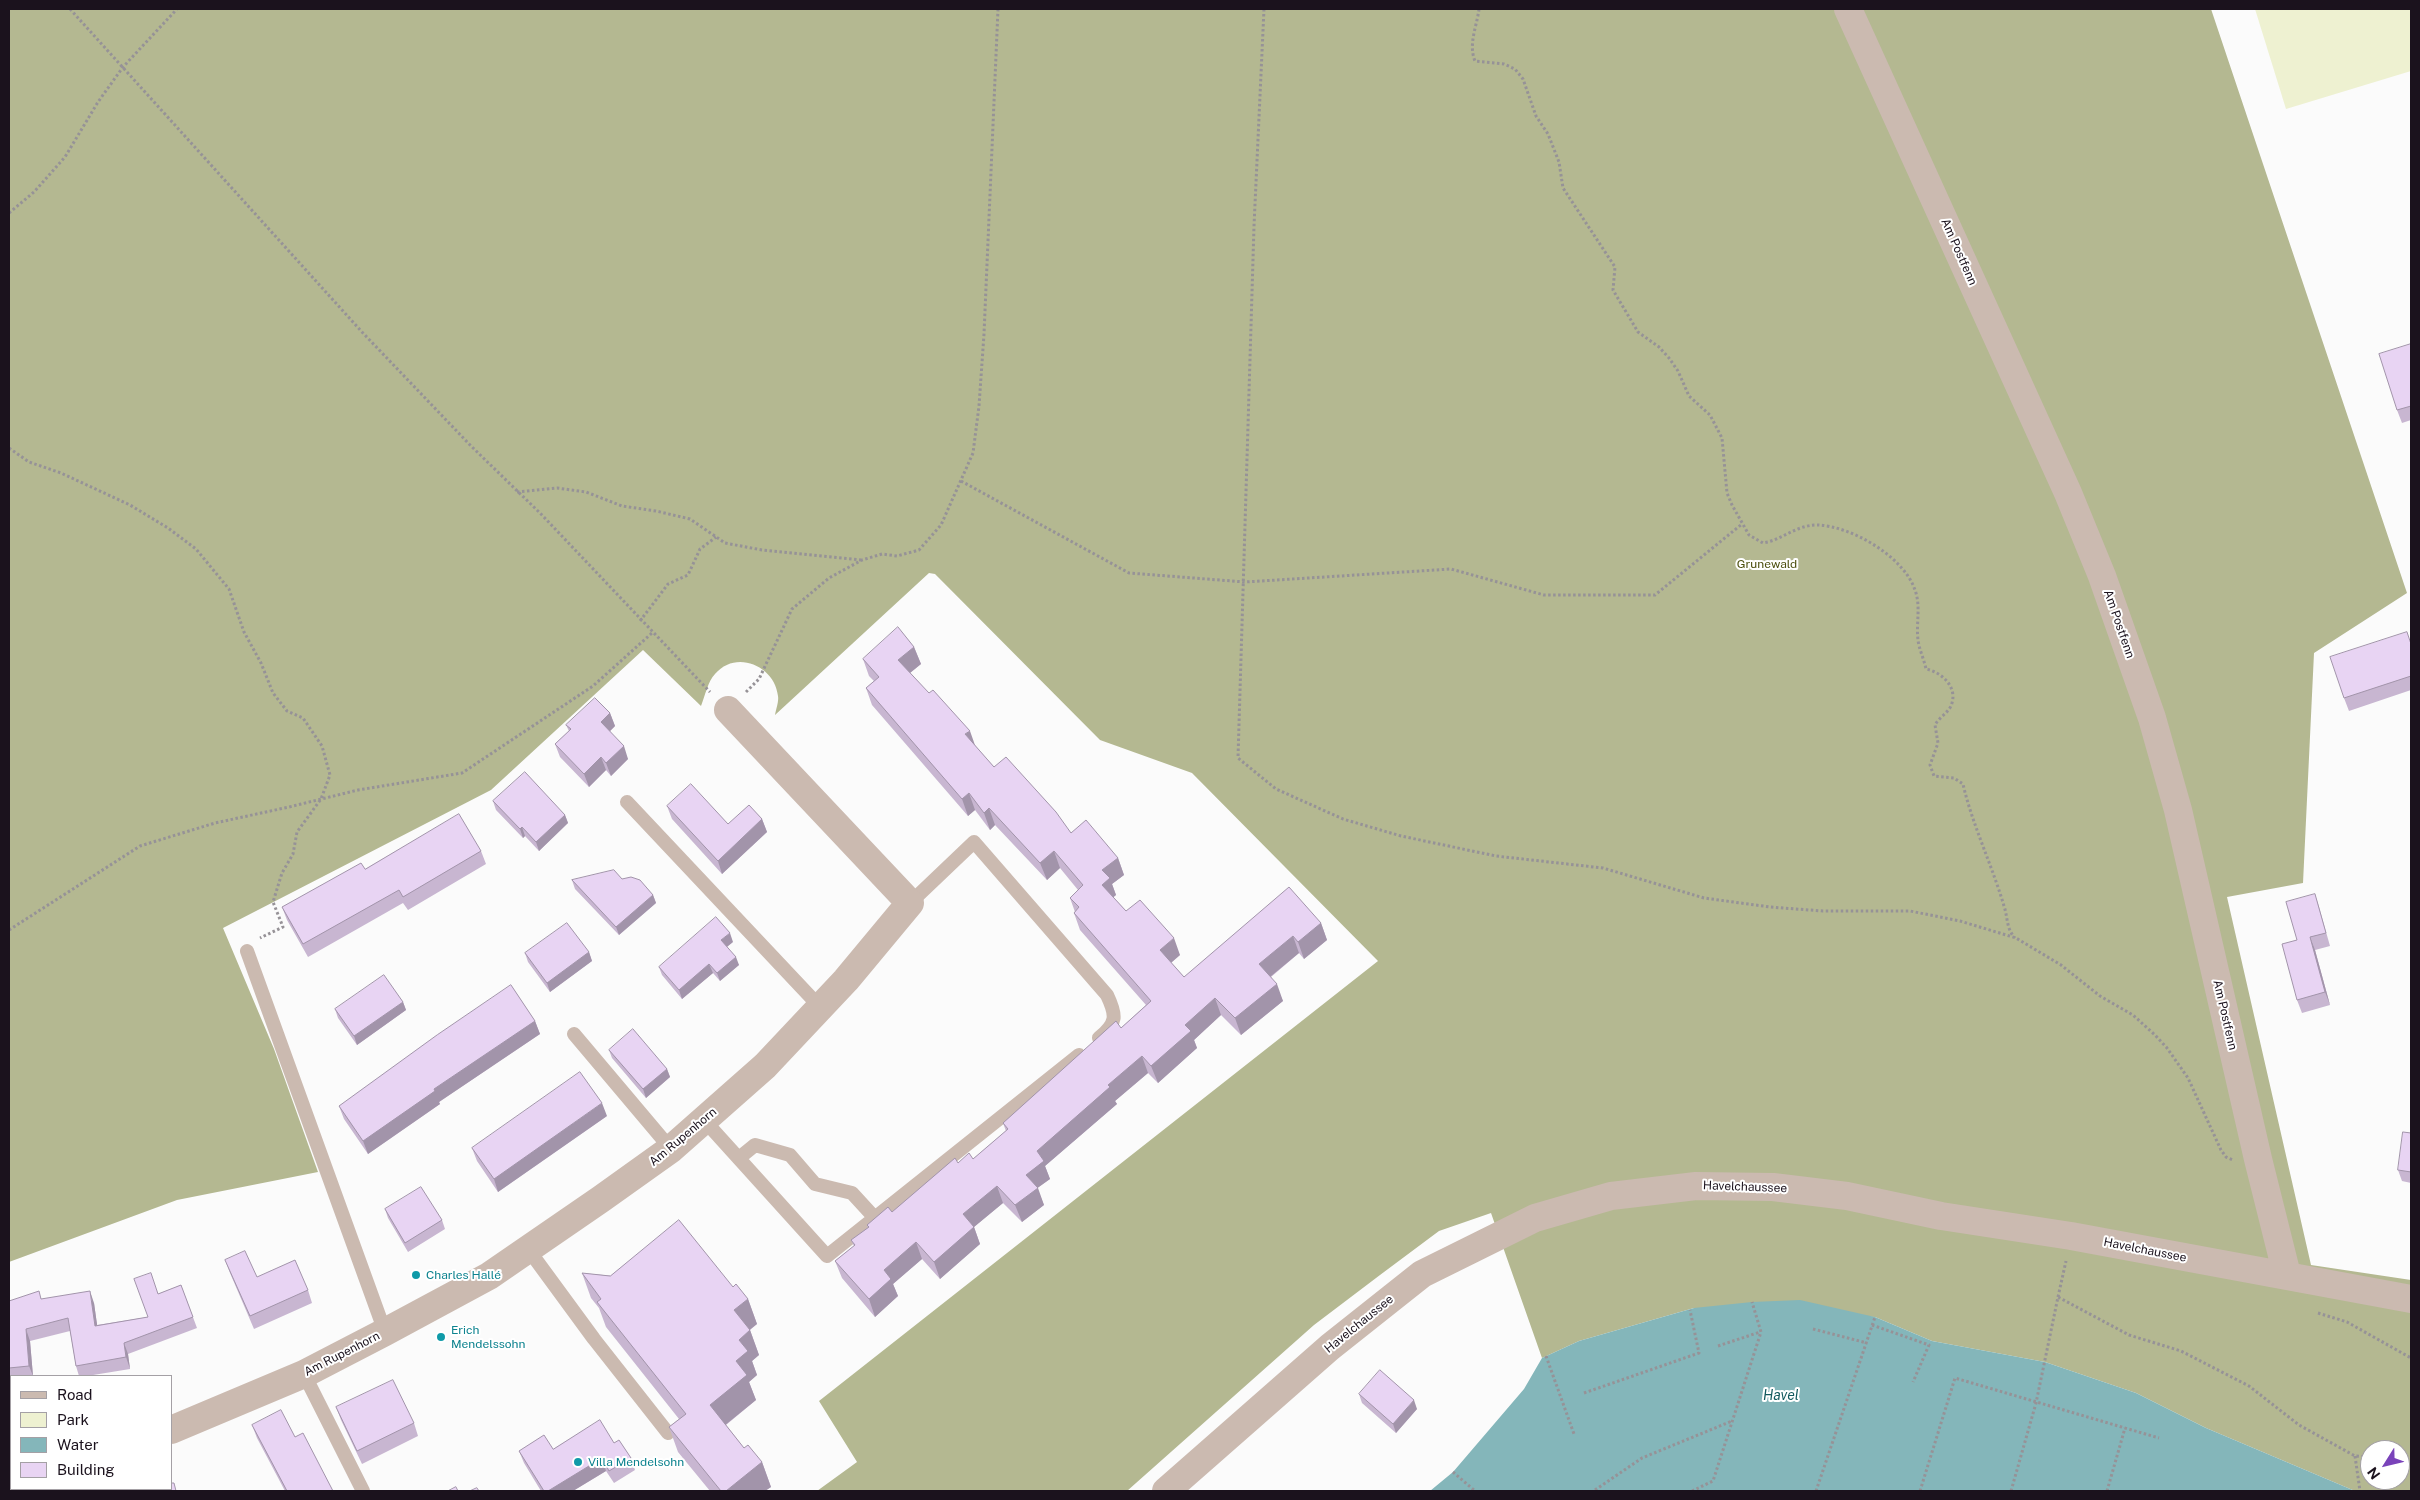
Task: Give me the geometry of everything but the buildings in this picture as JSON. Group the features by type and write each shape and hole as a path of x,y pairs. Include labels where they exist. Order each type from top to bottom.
{"street":[{"name":"Am Postfenn","path":"1848,9 2064,484 2105,585 2152,718 2178,810 2258,1159 2287,1275"},
{"path":"728,710 910,902"},
{"name":"Am Rupenhorn","path":"172,1430 304,1374 489,1276 671,1149 765,1066 846,980 910,902"},
{"name":"Havelchaussee","path":"1166,1491 1330,1346 1422,1274 1535,1218 1611,1196 1696,1186 1773,1186 1847,1196 1941,1216 2071,1236 2164,1255 2287,1275 2411,1299"}],"lane":[{"path":"627,802 820,1007"},
{"path":"704,1120 827,1256 1072,1062 1114,1023 1115,1011 1107,995 974,842 910,902"},
{"path":"247,951 385,1332"},
{"path":"574,1034 671,1149"},
{"path":"739,1158 755,1145 790,1155 815,1184 852,1193 874,1217"},
{"path":"528,1249 594,1339 668,1433"},
{"path":"304,1374 363,1491"}],"path":[{"path":"70,9 362,332 517,492 540,513 640,620 728,710 759,679 792,609 829,578 862,560 882,554 897,556 919,550 941,524 973,453 979,406 998,9"},
{"path":"9,212 34,192 65,157 98,102 123,67 177,9"},
{"path":"1264,9 1254,226 1245,582 1238,758 1276,789 1284,793 1343,819 1401,836 1496,856 1603,868 1704,898 1770,907 1823,911 1910,911 1960,922 2016,938"},
{"path":"1479,9 1477,27 1471,42 1475,61 1504,64 1515,68 1524,79 1536,116 1548,134 1559,162 1563,188 1615,267 1613,290 1638,332 1660,348 1669,358 1678,370 1689,396 1710,415 1716,425 1722,438 1728,493 1749,535 1763,543 1801,527 1817,525 1830,528 1852,534 1877,547 1907,573 1918,602 1918,642 1926,669 1934,670 1943,676 1950,684 1952,694 1952,703 1935,725 1938,743 1930,765 1934,776 1954,778 1962,784 1967,804 2000,892 2010,932 2016,938 2061,965 2100,996 2132,1015 2155,1035 2167,1048 2188,1078 2205,1120 2226,1157 2238,1162 2258,1159"},
{"path":"9,448 29,462 61,473 130,505 168,528 196,549 229,589 244,632 261,663 273,693 287,711 303,718 322,746 330,774 321,799 297,832 293,854 277,888 274,902 283,927 245,944 247,951"},
{"path":"961,481 1129,573 1245,582 1451,569 1544,595 1655,595 1742,524"},
{"path":"517,492 557,488 586,492 622,506 656,510 690,519 725,543 762,550 862,560"},
{"path":"640,620 668,584 688,575 700,548 716,537"},
{"path":"9,930 140,846 215,823 358,790 462,773 593,686 652,632"},
{"path":"2011,1491 2036,1403 2071,1236"},
{"path":"2058,1297 2129,1335 2181,1351 2249,1386 2299,1425 2355,1456 2360,1456"},
{"path":"1692,1491 1713,1481 1733,1421 1761,1332 1752,1302"},
{"path":"1584,1393 1699,1353 1690,1310"},
{"path":"2318,1313 2347,1322 2411,1358"},
{"path":"1816,1491 1875,1317"},
{"path":"1872,1325 1929,1345 1913,1382"},
{"path":"1813,1328 1866,1343"},
{"path":"1718,1346 1761,1332"},
{"path":"1546,1356 1574,1434"},
{"path":"1920,1491 1955,1378 2159,1438"},
{"path":"1594,1490 1642,1458 1733,1421"},
{"path":"2107,1491 2125,1428"},
{"path":"2355,1456 2360,1491"},
{"path":"1453,1472 1475,1491"}],"green space":[{"name":"Grunewald","path":"9,9 2211,9 2407,593 2314,653 2303,883 2227,897 2311,1265 2411,1280 2411,1491 2355,1491 2206,1428 2136,1393 2045,1362 1932,1341 1875,1317 1694,1308 1579,1341 1542,1358 1491,1213 1439,1231 1314,1325 1127,1491 817,1491 857,1462 819,1401 1378,961 1192,773 1100,740 935,574 929,573 775,715 778,698 775,685 770,676 753,664 733,663 715,674 710,681 701,706 643,650 491,790 223,928 274,1049 318,1172 177,1200 9,1262"},
{"path":"2255,9 2411,9 2411,71 2286,109"}],"water":[{"name":"Havel","path":"1800,1300 1875,1317 1932,1341 2045,1362 2136,1393 2206,1428 2355,1491 1430,1491 1453,1472 1524,1389 1542,1358 1579,1341 1694,1308 1752,1302"}],"place":[{"name":"Charles Hallé","path":"416,1275"},
{"name":"Erich Mendelssohn","path":"441,1337"},
{"name":"Villa Mendelsohn","path":"578,1462"}]}
